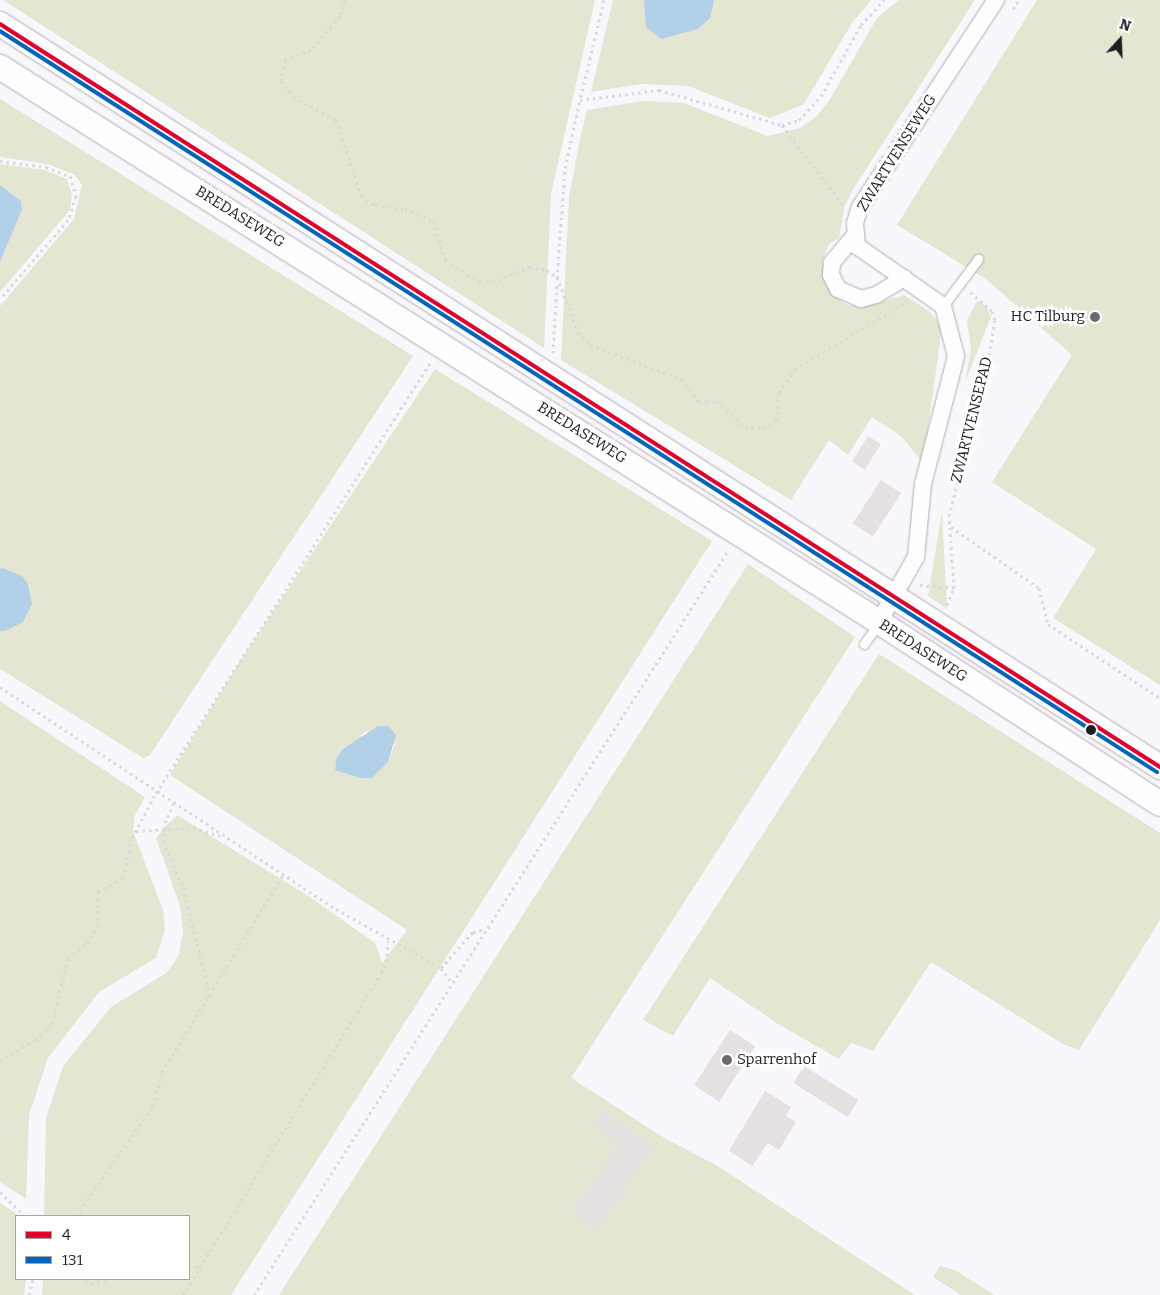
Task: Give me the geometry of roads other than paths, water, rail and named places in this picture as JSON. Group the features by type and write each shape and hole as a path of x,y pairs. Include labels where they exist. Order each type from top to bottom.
{"main road":[{"name":"BREDASEWEG","path":"0,24 1160,767"},
{"name":"BREDASEWEG","path":"0,67 246,220 879,622 1160,804"},
{"path":"246,220 236,204 238,196 243,191 264,192"}],"street":[{"name":"ZWARTVENSEWEG","path":"904,278 876,295 861,299 838,289 831,275 832,262 856,228 860,207 996,0"},
{"path":"856,228 857,246 943,306 956,356 924,484 916,557 895,598 879,622"}],"lane":[{"path":"943,306 978,259"},
{"path":"864,644 879,622"}],"water":[{"path":"644,0 713,0 714,2 710,18 698,29 661,39 646,27"},
{"path":"0,185 21,201 22,210 0,262"},
{"path":"3,568 22,576 28,584 32,604 23,622 5,631 0,631 0,569"},
{"path":"378,726 388,726 396,735 388,762 372,778 360,778 335,770 337,757 343,749"}],"place":[{"name":"HC Tilburg","path":"1095,317"},
{"name":"Sparrenhof","path":"727,1060"}]}
